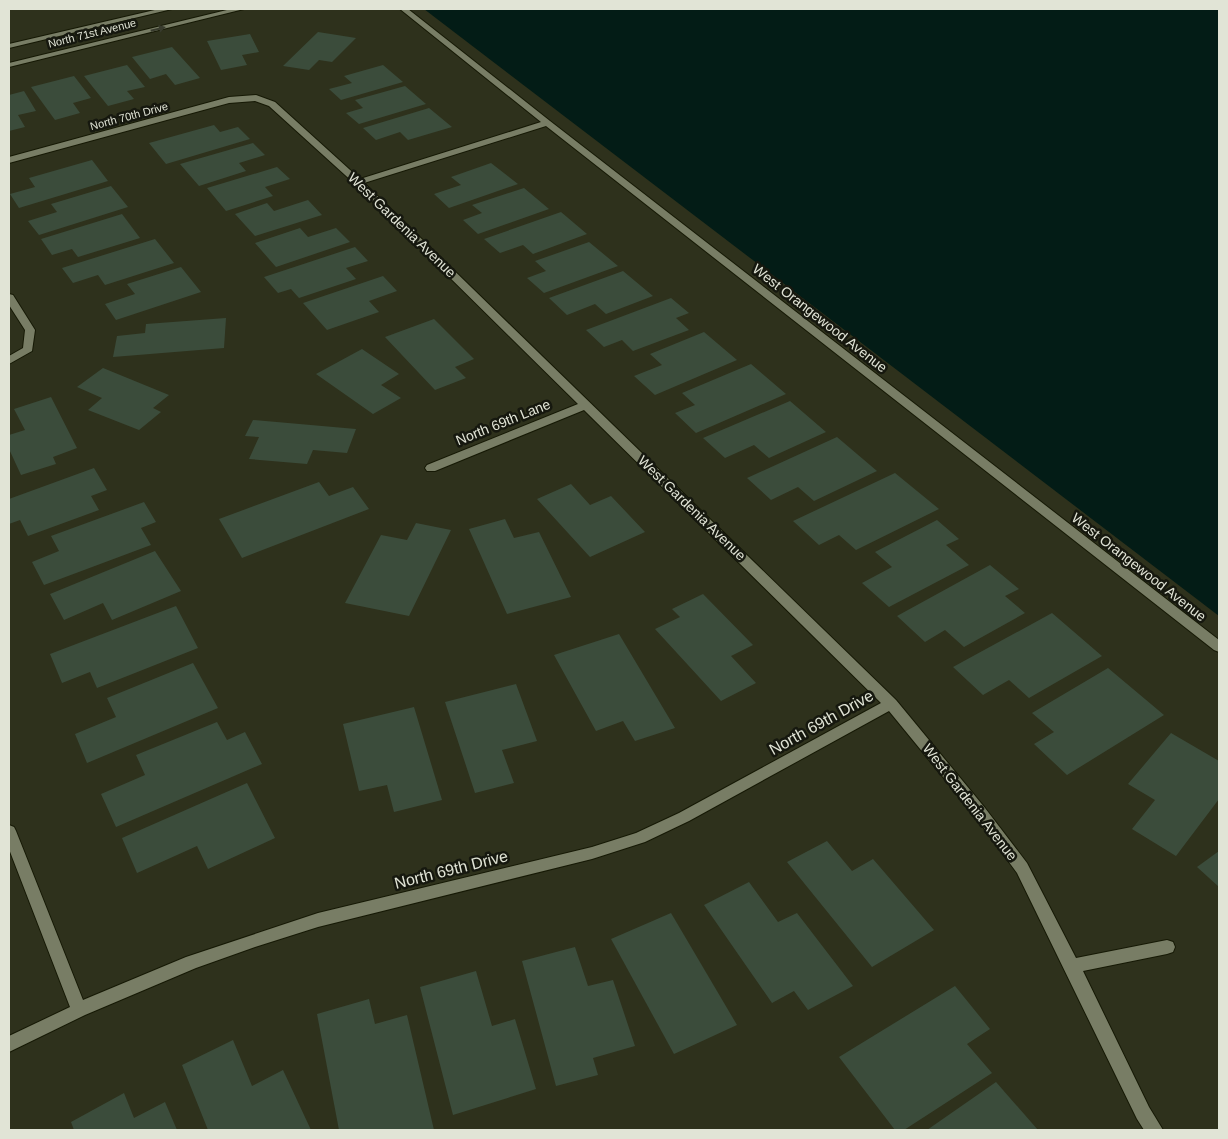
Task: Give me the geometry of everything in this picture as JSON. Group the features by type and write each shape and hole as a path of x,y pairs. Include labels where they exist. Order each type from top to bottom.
{"street":[{"name":"North 71st Avenue","path":"9,46 168,9"},
{"name":"North 71st Avenue","path":"9,65 240,9"},
{"name":"West Orangewood Avenue","path":"404,9 547,123 1219,647"},
{"name":"North 70th Drive","path":"9,160 230,100 256,98"},
{"name":"West Gardenia Avenue","path":"256,98 272,104 358,182 891,704 980,812 1022,868 1072,966 1143,1114 1154,1130"},
{"path":"358,182 547,123"},
{"path":"9,297 30,330 28,349 9,361"},
{"name":"North 69th Lane","path":"431,468 586,404"},
{"name":"North 69th Drive","path":"9,1044 79,1010 192,962 318,920 592,853 640,838 684,817 891,704"},
{"path":"9,831 79,1010"},
{"path":"1072,966 1167,948"}],"water":[{"path":"424,9 1219,9 1219,616"}],"building":[{"path":"318,32 356,38 332,62 319,60 309,70 283,66"},
{"path":"250,34 259,52 242,55 247,65 221,70 207,41"},
{"path":"172,47 200,78 175,85 166,74 150,79 132,57"},
{"path":"127,65 145,87 127,91 134,99 108,106 84,76"},
{"path":"383,65 403,82 341,100 329,89 352,83 344,76"},
{"path":"74,76 91,98 73,103 80,113 55,120 31,87"},
{"path":"405,86 426,104 359,124 346,113 363,108 355,100"},
{"path":"24,91 36,111 18,115 25,127 9,131 9,95"},
{"path":"429,108 452,127 408,140 400,132 376,140 363,128"},
{"path":"214,125 220,132 238,127 250,139 166,164 149,143"},
{"path":"253,143 265,155 239,163 246,171 199,186 180,164"},
{"path":"92,160 108,181 19,208 10,194 35,187 29,178"},
{"path":"491,163 518,184 449,208 434,194 461,185 451,177"},
{"path":"277,167 290,179 265,187 273,196 226,211 207,188"},
{"path":"111,186 128,207 39,235 28,221 57,212 51,204"},
{"path":"524,188 549,209 478,234 463,220 482,213 472,205"},
{"path":"308,200 322,215 255,236 235,214 267,203 274,211"},
{"path":"561,212 587,234 533,254 523,245 500,253 484,239"},
{"path":"122,214 140,238 78,257 72,249 52,255 41,239"},
{"path":"300,228 308,237 336,228 350,242 276,267 255,243"},
{"path":"155,239 174,263 105,285 98,275 73,283 62,268"},
{"path":"589,242 618,266 544,293 527,278 546,271 535,261"},
{"path":"355,247 368,261 346,268 356,279 299,298 291,289 278,293 264,277"},
{"path":"181,267 201,292 116,320 105,304 135,294 127,284"},
{"path":"623,271 653,296 606,314 595,304 567,315 549,298"},
{"path":"383,276 397,291 369,301 379,312 327,330 303,303"},
{"path":"671,298 689,313 676,318 689,330 633,351 622,340 604,347 586,330"},
{"path":"226,318 224,348 113,357 117,336 145,333 146,324"},
{"path":"434,319 474,359 455,367 466,378 435,390 385,337"},
{"path":"704,332 737,360 655,395 634,376 662,365 650,354"},
{"path":"362,349 399,374 381,385 401,398 373,414 316,374"},
{"path":"751,364 786,394 696,433 675,413 695,405 682,393"},
{"path":"103,368 169,395 153,408 161,412 139,430 88,410 102,398 77,387"},
{"path":"51,397 77,448 53,457 56,464 21,475 9,449 9,435 25,430 14,409"},
{"path":"790,401 826,432 769,458 754,445 725,458 703,438"},
{"path":"253,420 356,429 347,453 313,450 307,464 249,459 259,437 245,436"},
{"path":"837,437 877,471 814,501 798,487 771,500 747,478"},
{"path":"94,468 107,490 91,496 99,510 28,536 20,520 9,524 9,499"},
{"path":"895,473 939,509 856,550 839,535 819,545 793,521"},
{"path":"319,482 329,496 353,487 369,509 242,558 219,519"},
{"path":"571,484 590,505 611,496 645,532 590,557 537,499"},
{"path":"144,502 156,522 141,528 151,545 44,585 32,562 59,551 51,536"},
{"path":"505,519 514,538 539,532 571,597 507,614 469,529"},
{"path":"937,520 959,539 946,545 969,565 889,607 862,583 892,567 875,552"},
{"path":"416,523 451,530 409,616 345,603 381,535 407,540"},
{"path":"155,551 181,591 112,620 103,603 64,620 50,594"},
{"path":"990,565 1019,589 1005,596 1025,613 964,647 945,630 925,642 897,616"},
{"path":"703,594 753,645 731,656 756,683 721,701 655,629 680,617 672,609"},
{"path":"176,606 198,648 97,688 90,672 62,683 50,654"},
{"path":"1052,613 1102,656 1029,698 1009,680 983,695 953,667"},
{"path":"619,634 675,728 635,741 623,721 596,731 554,655"},
{"path":"193,663 218,708 87,763 75,734 116,717 107,698"},
{"path":"1108,668 1164,715 1067,775 1034,744 1054,732 1032,713"},
{"path":"516,684 537,741 502,750 514,783 475,793 445,702"},
{"path":"414,707 442,800 394,812 387,785 359,791 343,724"},
{"path":"217,722 227,740 245,732 262,764 116,827 101,794 145,775 136,755"},
{"path":"1171,733 1219,761 1219,799 1176,856 1132,829 1155,800 1128,784"},
{"path":"247,783 275,838 208,869 197,846 137,873 122,838"},
{"path":"827,841 852,871 873,859 934,930 872,967 787,862"},
{"path":"1219,851 1219,887 1197,867"},
{"path":"749,882 778,922 797,913 853,986 808,1010 794,991 772,1003 704,905"},
{"path":"671,913 737,1025 674,1054 611,939"},
{"path":"575,947 588,986 613,980 635,1046 593,1058 598,1075 556,1086 522,961"},
{"path":"476,971 492,1026 515,1019 536,1089 453,1115 420,987"},
{"path":"955,986 990,1029 967,1044 992,1073 904,1130 895,1130 839,1057"},
{"path":"369,999 375,1024 407,1015 434,1130 339,1130 317,1014"},
{"path":"233,1040 252,1086 283,1070 311,1130 208,1130 182,1065"},
{"path":"996,1082 1038,1130 927,1130"},
{"path":"124,1093 134,1118 165,1102 177,1130 74,1130 71,1122"}]}
